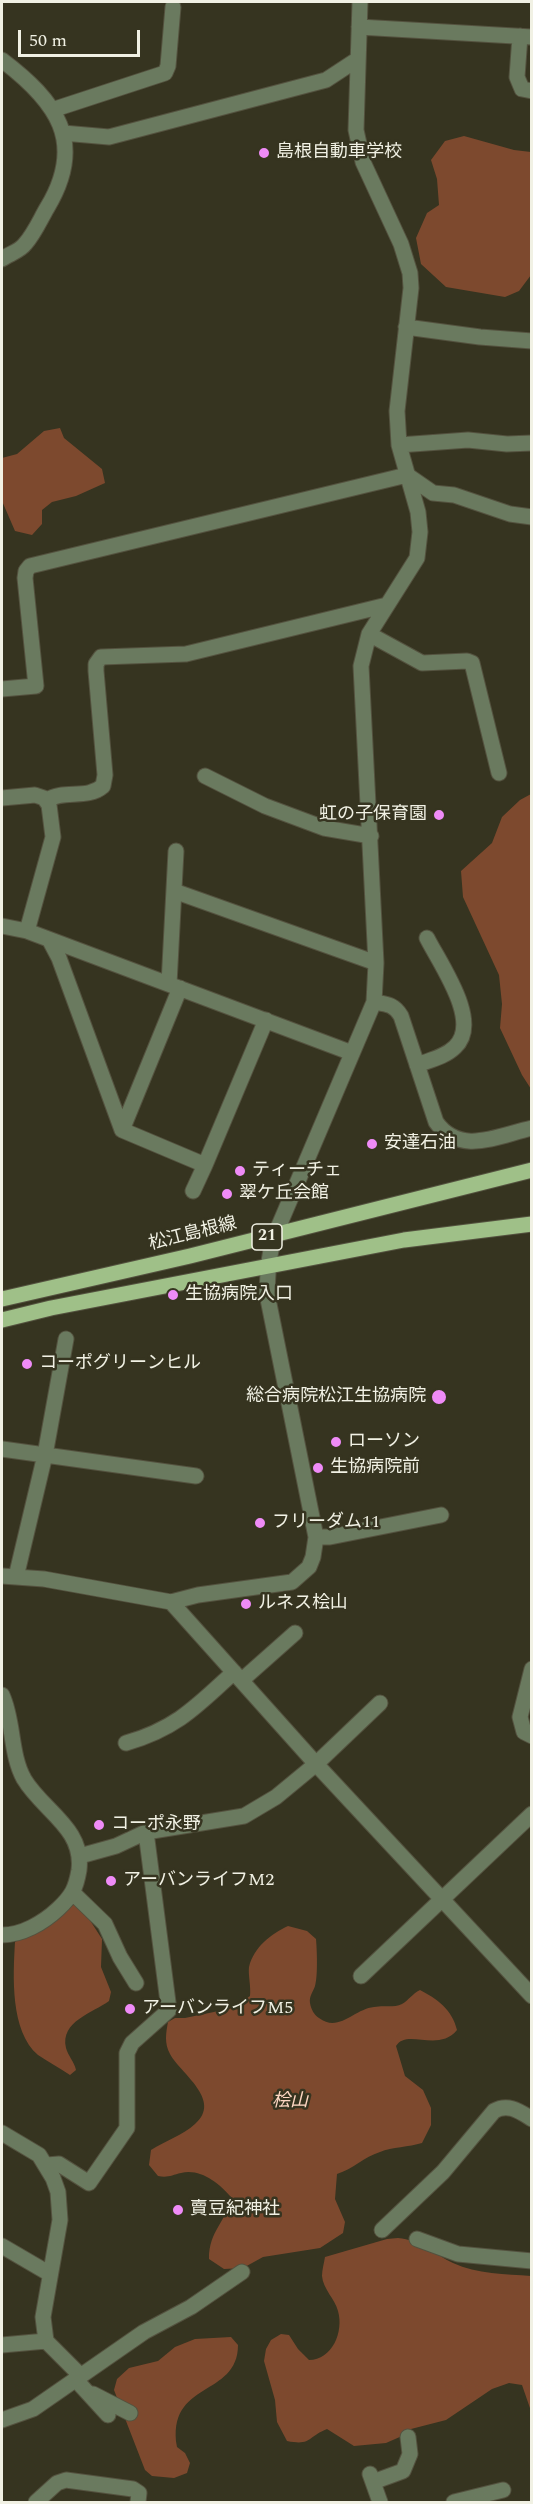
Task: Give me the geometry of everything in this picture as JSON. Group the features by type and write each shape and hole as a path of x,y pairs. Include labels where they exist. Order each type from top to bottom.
{"main road":[{"name":"松江島根線","path":"2,1299 276,1235 531,1170"},
{"name":"21","path":"2,1320 404,1240 531,1224"}],"street":[{"path":"66,1339 45,1455 9,1576 44,1579 171,1602 198,1595 292,1582 309,1567 314,1557 316,1537 267,1294 268,1266 270,1249 374,1002 376,963 361,676 363,655 369,634 413,565 419,551 420,522 399,445 397,411 411,288 410,273 401,244 367,174 358,146 360,2"},
{"path":"52,110 165,73 168,66 172,7"},
{"path":"359,27 526,36 517,82 522,89 531,92"},
{"path":"63,133 109,137 326,80 358,59"},
{"path":"2,60 35,86 52,110 63,133 66,151 58,190 25,245 2,259"},
{"path":"406,327 531,341"},
{"path":"399,445 468,440 531,443"},
{"path":"2,689 36,686 25,578 30,566 407,475 433,493 454,495 510,514 531,517"},
{"path":"47,801 54,796 94,793 103,786 105,775 96,671 96,664 100,657 186,654 387,605"},
{"path":"369,634 422,663 467,661 472,663 499,773"},
{"path":"205,776 274,810 324,828 371,836"},
{"path":"2,798 35,795 47,801 49,805 53,837 27,931"},
{"path":"122,1130 174,986 176,851"},
{"path":"174,891 376,963"},
{"path":"2,926 27,931 352,1053"},
{"path":"417,1065 451,1051 460,1042 465,1027 463,1008 427,938"},
{"path":"50,941 122,1130 205,1165"},
{"path":"374,1002 396,1008 401,1016 436,1122 450,1137 458,1141 477,1141 531,1128"},
{"path":"193,1191 266,1020"},
{"path":"2,1449 196,1476"},
{"path":"316,1537 330,1537 441,1515"},
{"path":"171,1602 316,1764 531,1996"},
{"path":"126,1743 150,1736 184,1718 296,1633"},
{"path":"531,1669 520,1717 524,1732 531,1736"},
{"path":"2,1695 25,1780 69,1830 77,1844 80,1856 74,1894 54,1913 29,1929 15,1935 2,1935"},
{"path":"80,1856 116,1846 146,1832 244,1816 276,1797 316,1764 380,1703"},
{"path":"2,1751 13,1739"},
{"path":"361,1976 531,1814"},
{"path":"47,2165 58,2164 89,2183 127,2128 127,2053 132,2043 169,2010 146,1832"},
{"path":"74,1894 105,1924 120,1957 136,1983"},
{"path":"382,2230 443,2172 494,2111 503,2107 511,2108 531,2119"},
{"path":"2,2133 39,2154 53,2178 60,2204 43,2317 46,2341 108,2415"},
{"path":"417,2239 458,2253 531,2261"},
{"path":"2,2246 50,2274"},
{"path":"2,2420 33,2409 144,2332 191,2307 242,2272"},
{"path":"2,2345 46,2341"},
{"path":"89,2394 96,2394 130,2413"},
{"path":"380,2502 371,2477 403,2471 410,2454 408,2437"},
{"path":"36,2502 57,2483 66,2480 133,2489 139,2493 138,2502"},
{"path":"454,2502 503,2490"}],"green space":[{"path":"464,136 514,150 531,152 531,275 519,291 505,297 446,287 421,264 416,238 427,213 439,205 437,179 431,160 445,141"},
{"path":"60,428 64,438 102,469 105,483 76,496 52,502 42,510 42,524 32,535 15,531 2,501 2,458 17,454 44,431"},
{"path":"531,794 531,1089 500,1028 502,1004 499,975 463,897 461,871 492,843 502,817 520,800"},
{"path":"69,1904 75,1904 84,1911 102,1939 101,1967 111,1992 109,2001 79,2019 68,2031 65,2039 66,2048 76,2070 70,2075 38,2055 29,2045 18,2018 14,1986 15,1942"},
{"name":"桧山","path":"288,1926 307,1931 316,1939 317,1976 310,2005 319,2018 326,2022 340,2022 377,2006 402,2004 420,1990 448,2010 457,2030 441,2040 407,2039 396,2046 405,2076 423,2090 431,2108 431,2125 422,2143 380,2152 337,2174 335,2199 345,2222 343,2233 320,2248 263,2257 243,2268 224,2269 209,2259 212,2241 231,2197 215,2182 202,2175 188,2172 158,2176 149,2165 151,2150 195,2124 202,2115 204,2106 197,2087 168,2050 166,2038 168,2022 175,2018 233,2008 250,1996 249,1967 251,1960 259,1947 275,1933"},
{"path":"398,2238 413,2241 462,2267 492,2273 531,2276 531,2411 522,2385 509,2383 492,2389 446,2420 411,2429 386,2443 354,2446 327,2429 305,2442 287,2441 277,2422 275,2400 264,2361 266,2349 271,2340 281,2334 289,2335 309,2360 317,2359 330,2350 338,2336 339,2319 338,2311 323,2281 325,2257 387,2239"},
{"path":"231,2337 238,2345 235,2362 227,2374 191,2399 182,2410 176,2426 177,2447 185,2453 190,2463 187,2473 174,2478 152,2476 145,2470 114,2390 117,2379 129,2368 158,2361 175,2347 195,2339"}],"place":[{"name":"島根自動車学校","path":"264,153"},
{"name":"虹の子保育園","path":"439,815"},
{"name":"安達石油","path":"372,1144"},
{"name":"ティーチェ","path":"240,1171"},
{"name":"翠ケ丘会館","path":"227,1194"},
{"name":"生協病院入口","path":"173,1295"},
{"name":"コーポグリーンヒル","path":"27,1364"},
{"name":"総合病院松江生協病院","path":"439,1397"},
{"name":"ローソン","path":"336,1442"},
{"name":"生協病院前","path":"318,1468"},
{"name":"フリーダム11","path":"260,1523"},
{"name":"ルネス桧山","path":"246,1604"},
{"name":"コーポ永野","path":"99,1825"},
{"name":"アーバンライフM2","path":"111,1881"},
{"name":"アーバンライフM5","path":"130,2009"},
{"name":"賣豆紀神社","path":"178,2210"}]}
